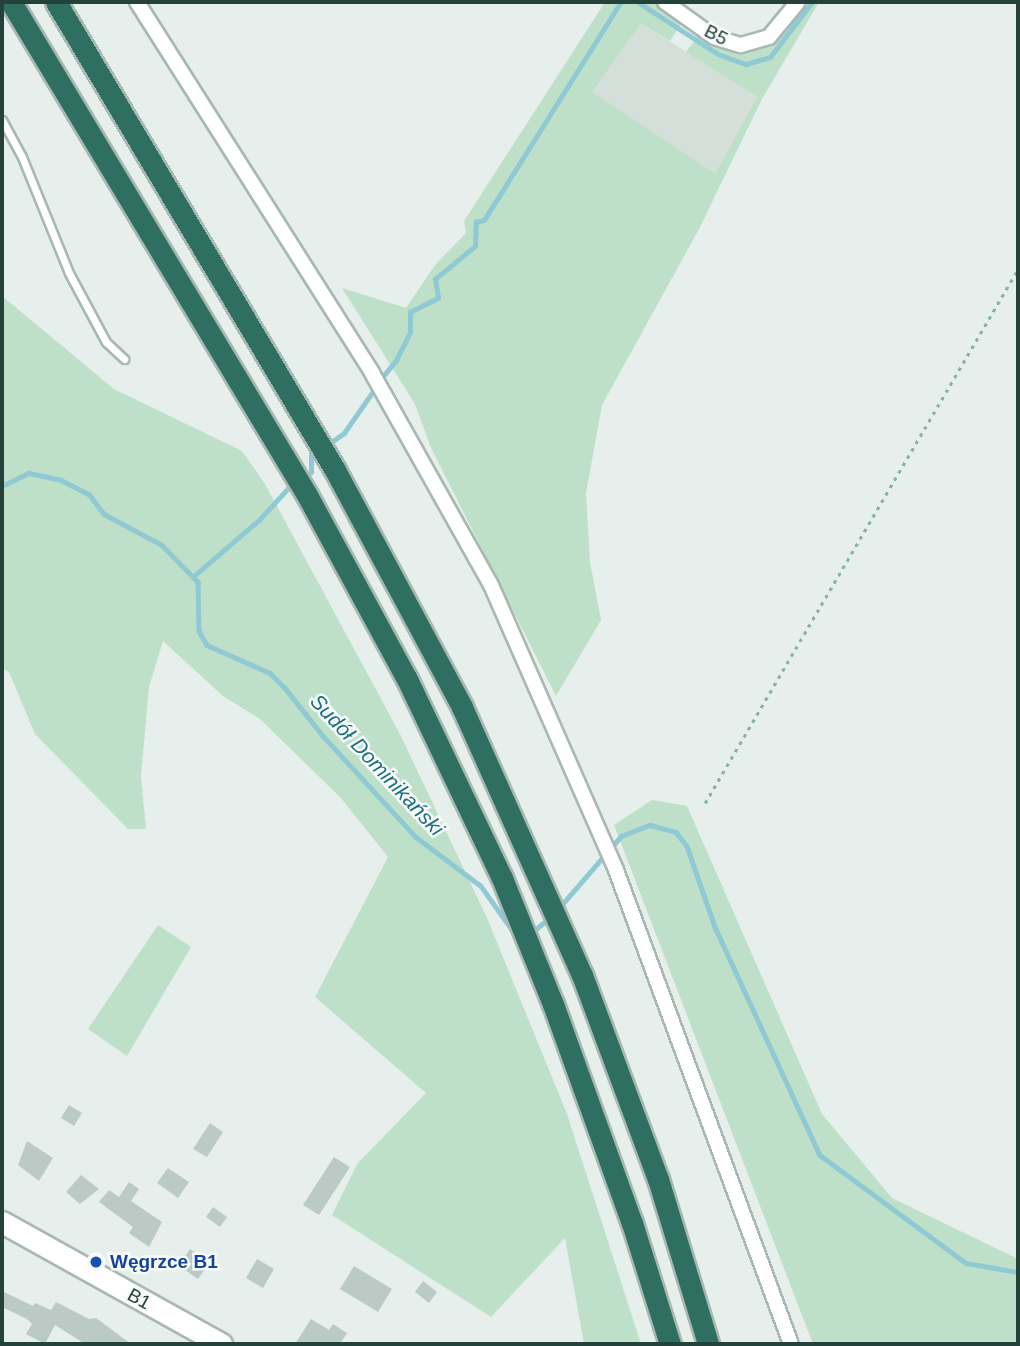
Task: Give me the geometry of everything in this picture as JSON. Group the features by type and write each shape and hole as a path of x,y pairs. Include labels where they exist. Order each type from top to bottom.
{"highway":[{"path":"10,2 358,586 491,854 588,1094 670,1344"},
{"path":"56,2 411,606 499,782 620,1074 708,1344"}],"street":[{"path":"136,2 372,373 491,585 604,839 791,1344"},
{"name":"B5","path":"665,2 714,37 741,45 769,37 798,2"},
{"name":"B1","path":"2,1222 212,1339"}],"lane":[{"path":"2,120 27,170 69,273 106,342 124,359"}],"path":[{"path":"705,803 1018,269"}],"shaded area":[{"path":"641,23 757,97 715,173 591,92"}],"green space":[{"path":"605,2 654,2 682,22 670,41 641,23 592,92 715,173 757,97 686,52 698,36 732,52 771,46 805,2 819,2 762,99 699,229 602,405 586,493 590,562 601,620 556,696 431,448 415,404 342,288 406,308 435,265 466,233 464,221"},
{"path":"2,296 114,389 242,451 265,484 400,734 487,918 567,1114 641,1344 584,1344 565,1238 491,1317 332,1215 357,1164 426,1093 315,997 388,857 341,798 260,719 223,696 163,641 149,687 141,776 146,829 128,829 35,734 9,672 2,668"},
{"path":"652,800 687,806 822,1114 892,1198 1018,1259 1018,1344 813,1344 614,825"},
{"path":"158,925 191,947 127,1056 88,1029"}],"building":[{"path":"69,1105 82,1113 74,1126 61,1118"},
{"path":"210,1123 223,1132 207,1157 193,1149"},
{"path":"27,1141 53,1158 39,1181 18,1165"},
{"path":"334,1157 350,1167 319,1215 303,1205"},
{"path":"168,1168 189,1182 178,1198 157,1183"},
{"path":"81,1175 99,1189 80,1204 66,1192"},
{"path":"129,1182 139,1189 131,1201 162,1222 149,1247 129,1233 133,1227 99,1202 109,1190 119,1197"},
{"path":"213,1207 227,1217 220,1227 206,1217"},
{"path":"190,1249 210,1262 198,1279 179,1266"},
{"path":"257,1259 274,1269 263,1288 246,1278"},
{"path":"354,1266 392,1289 378,1312 340,1289"},
{"path":"423,1281 437,1292 429,1303 415,1292"},
{"path":"2,1291 33,1306 35,1303 51,1310 56,1302 89,1319 96,1318 131,1344 85,1344 55,1325 45,1344 26,1334 32,1324 27,1319 2,1307"},
{"path":"311,1319 329,1330 333,1324 347,1333 340,1344 295,1344"}],"waterway":[{"path":"380,380 396,360 410,332 410,312 438,298 435,279 475,246 476,222 484,220 621,2"},
{"path":"638,2 718,54 746,64 770,57 812,2"},
{"path":"327,445 344,433 376,387"},
{"path":"303,478 311,472 311,451 317,451"},
{"name":"Sudół Dominikański","path":"2,486 29,473 61,480 89,494 104,514 162,545 198,582 199,631 207,645 270,673 324,737 416,837 481,886 513,931"},
{"path":"195,575 259,520 292,484"},
{"name":"Sudół Dominikański","path":"559,908 621,836 650,825 676,832 687,846 715,927 820,1155 966,1263 1018,1272"},
{"name":"Sudół Dominikański","path":"531,933 548,919"}],"place":[{"name":"Węgrzce B1","path":"96,1262"}]}
